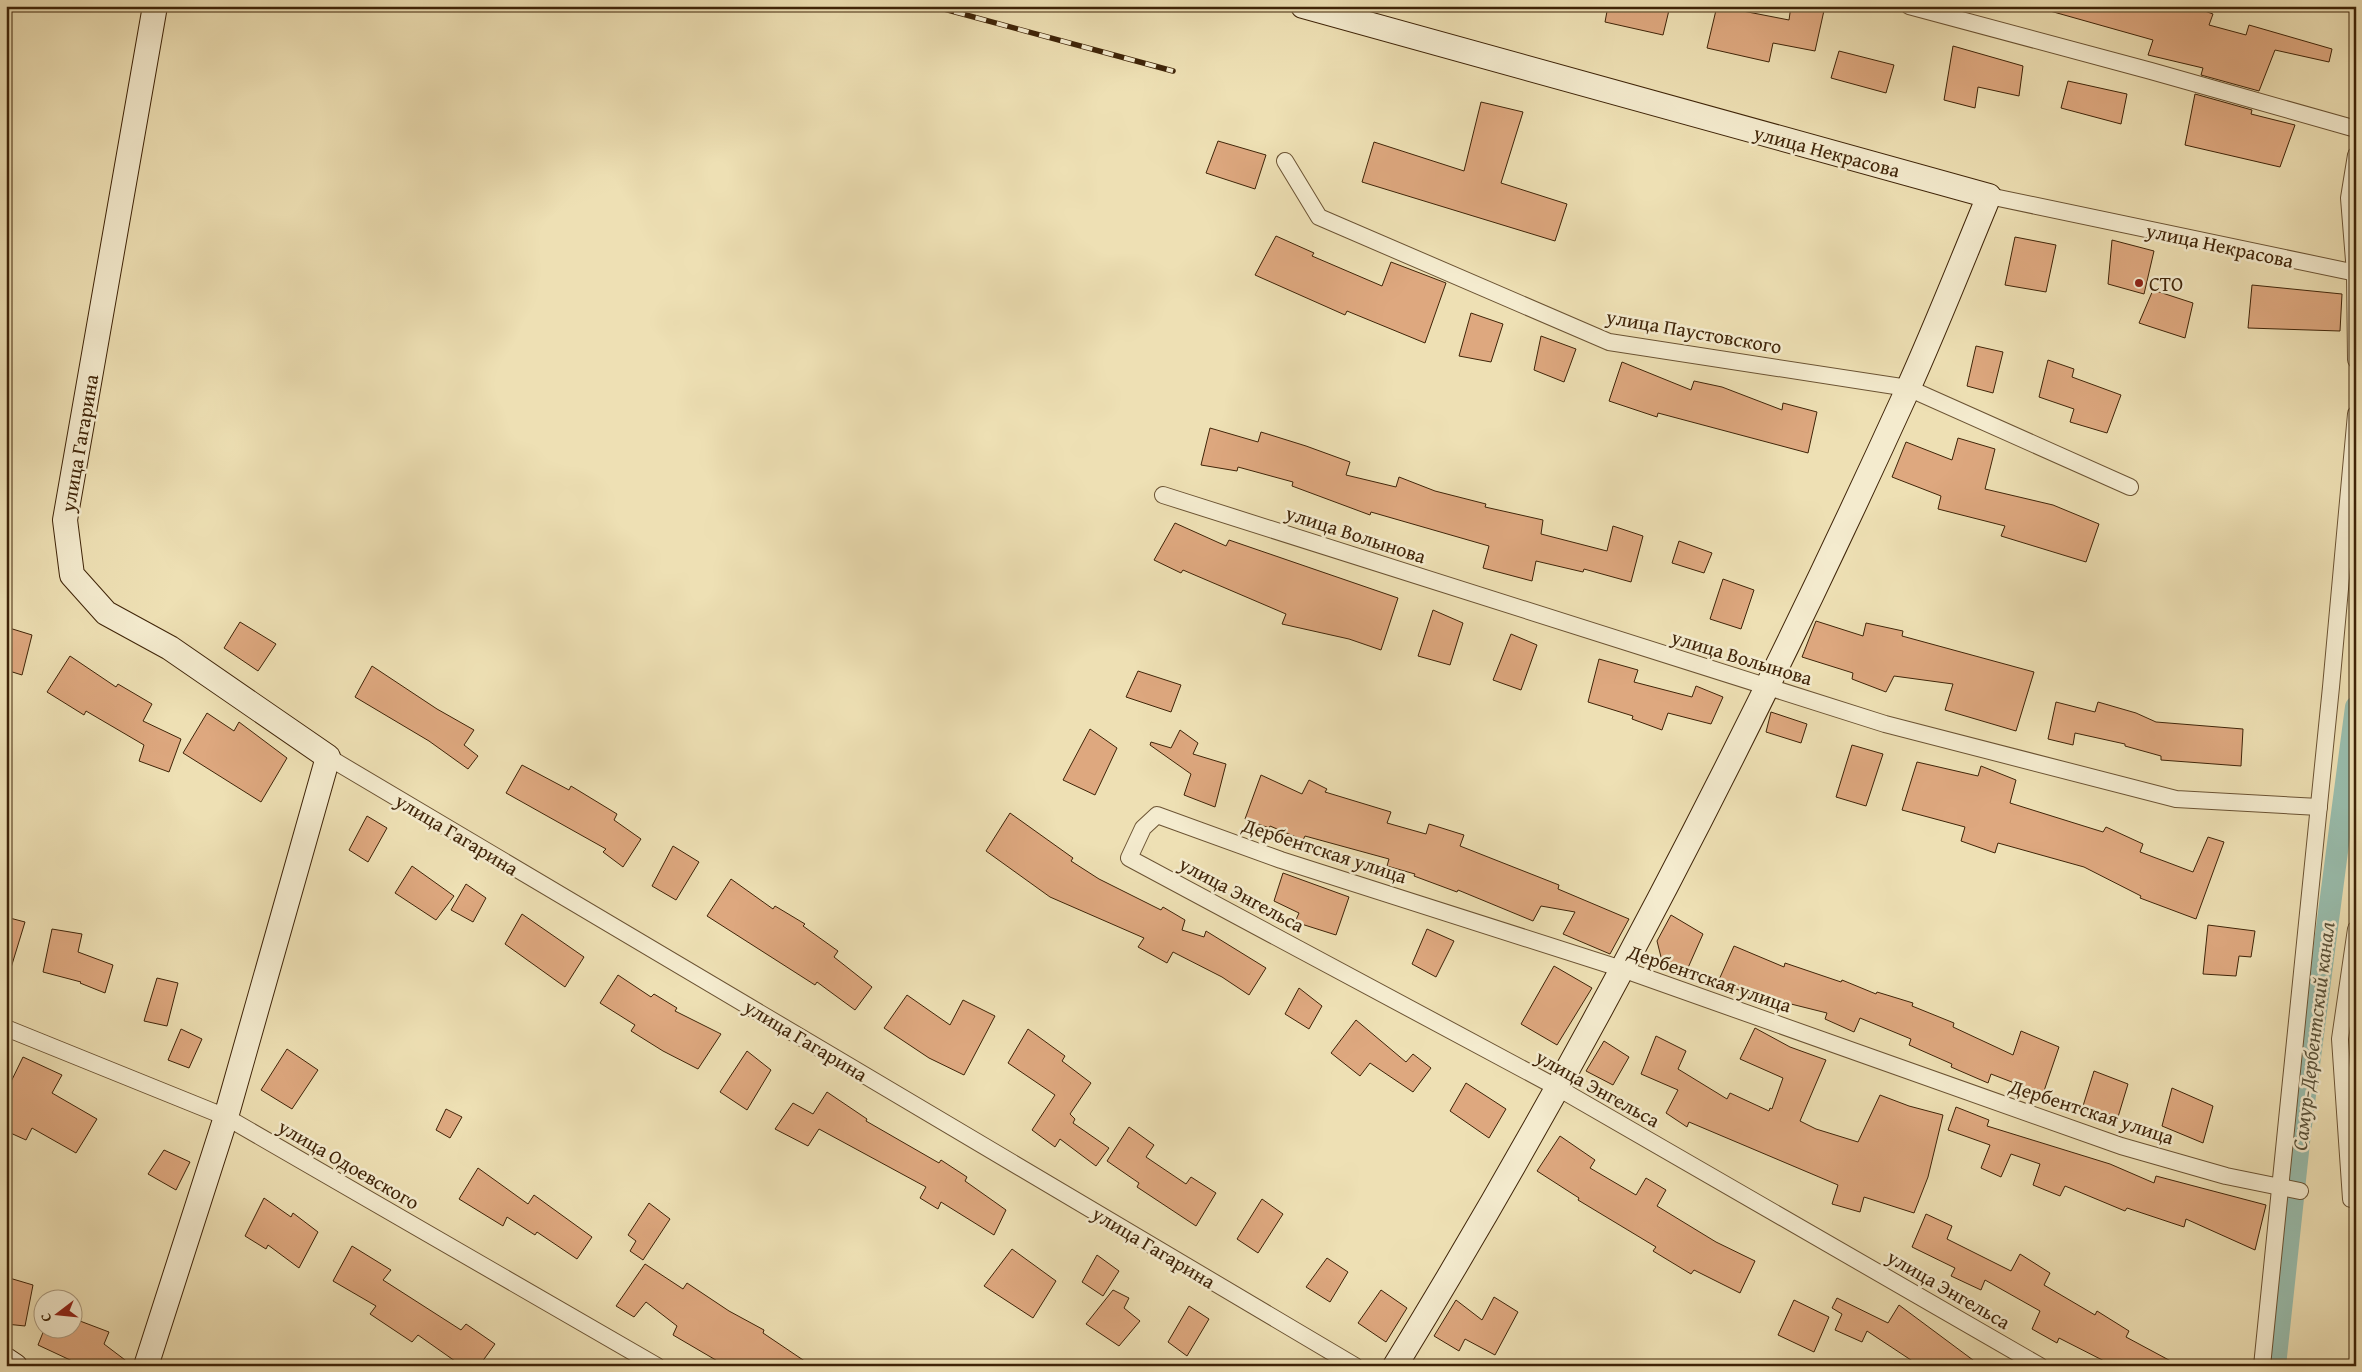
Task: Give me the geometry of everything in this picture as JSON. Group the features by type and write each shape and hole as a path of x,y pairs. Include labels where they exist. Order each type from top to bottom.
{"street":[{"name":"улица Гагарина","path":"155,6 65,520 72,575 106,614 170,648 328,757 1355,1366"},
{"path":"1910,6 2356,129"},
{"name":"улица Некрасова","path":"1317,8 1989,196 2356,273"},
{"path":"2356,156 2349,198 2356,273 2356,360"},
{"name":"улица Паустовского","path":"1285,161 1318,217 1609,342 1908,388 2130,487"},
{"path":"1395,1366 1463,1255 1558,1088 1622,969 1767,688 1908,388 1989,196"},
{"path":"2262,1366 2319,807 2356,414"},
{"name":"улица Волынова","path":"1164,495 1885,724 2176,799 2319,807"},
{"path":"146,1366 226,1117 328,757"},
{"name":"Дербентская улица","path":"1129,858 1143,828 1157,815 1281,860 1622,969 2121,1146 2226,1176 2300,1191"},
{"name":"улица Энгельса","path":"1129,858 1558,1088 2040,1366"},
{"path":"2353,1200 2340,1039 2356,929"},
{"name":"улица Одоевского","path":"6,1028 226,1117 657,1366"},
{"path":"6,1360 15,1366"}],"building":[{"path":"1608,6 1670,6 1663,35 1605,22"},
{"path":"1717,6 1789,20 1791,6 1825,6 1815,51 1773,43 1769,62 1707,48"},
{"path":"2051,6 2191,6 2213,14 2209,25 2246,35 2249,25 2332,49 2329,62 2275,50 2259,91 2201,75 2203,68 2148,55 2153,40 2050,11"},
{"path":"1953,46 2023,66 2019,96 1978,87 1975,108 1944,100"},
{"path":"1839,51 1894,65 1886,93 1831,78"},
{"path":"2068,81 2127,94 2121,124 2061,108"},
{"path":"2195,94 2252,110 2251,114 2295,125 2280,167 2185,145"},
{"path":"1481,102 1523,112 1501,183 1567,204 1555,241 1362,182 1374,142 1464,171"},
{"path":"1218,141 1266,155 1255,189 1206,173"},
{"path":"1276,236 1314,253 1312,256 1382,286 1391,262 1446,283 1425,343 1347,311 1345,315 1255,275"},
{"path":"2015,237 2056,245 2046,292 2005,285"},
{"path":"2112,240 2154,251 2144,294 2108,284"},
{"path":"2252,285 2342,294 2340,331 2248,328"},
{"path":"2153,290 2193,303 2185,338 2139,323"},
{"path":"1471,313 1503,324 1491,362 1459,356"},
{"path":"1541,336 1576,349 1564,382 1534,370"},
{"path":"1976,346 2003,352 1993,393 1967,386"},
{"path":"2048,360 2074,369 2072,377 2121,395 2107,433 2070,422 2074,409 2039,397"},
{"path":"1622,362 1691,390 1694,381 1722,387 1782,410 1783,403 1817,412 1808,453 1658,413 1657,417 1609,401"},
{"path":"1210,428 1258,442 1261,432 1350,462 1346,475 1396,487 1399,477 1435,491 1486,504 1485,507 1543,520 1541,534 1607,551 1613,526 1643,536 1631,582 1584,569 1583,572 1536,561 1532,581 1483,568 1489,546 1371,512 1370,515 1292,486 1293,482 1238,467 1237,471 1201,465"},
{"path":"1958,438 1995,449 1985,489 2053,505 2099,524 2086,562 2001,536 2005,526 1938,509 1941,496 1892,477 1906,442 1952,460"},
{"path":"1175,523 1226,546 1229,540 1398,598 1381,650 1349,639 1282,624 1286,614 1183,570 1181,573 1154,560"},
{"path":"1679,541 1712,553 1704,573 1672,563"},
{"path":"1723,579 1754,590 1741,629 1710,619"},
{"path":"1433,610 1463,623 1450,665 1418,656"},
{"path":"1816,621 1863,636 1866,623 1903,631 1902,636 2034,672 2016,731 1945,710 1953,684 1894,676 1886,692 1852,679 1853,673 1802,657"},
{"path":"240,622 276,644 258,671 224,648"},
{"path":"6,627 32,635 22,675 6,670"},
{"path":"1511,634 1537,645 1521,690 1493,680"},
{"path":"70,656 116,687 118,684 152,704 143,721 181,739 169,772 139,761 144,745 86,711 84,715 47,692"},
{"path":"1599,659 1638,670 1634,682 1692,697 1696,686 1723,697 1711,724 1668,713 1662,730 1632,719 1633,716 1588,702"},
{"path":"372,666 437,709 474,730 464,745 478,756 468,769 429,741 355,697"},
{"path":"1138,671 1181,685 1171,712 1126,697"},
{"path":"2056,702 2095,712 2098,702 2136,713 2156,722 2243,729 2241,766 2161,760 2161,756 2125,746 2125,744 2075,733 2073,745 2048,739"},
{"path":"1771,712 1807,724 1801,743 1766,732"},
{"path":"207,713 234,731 239,722 287,758 261,802 183,753"},
{"path":"1090,729 1117,748 1095,795 1063,780"},
{"path":"1180,730 1198,743 1193,754 1226,764 1215,807 1184,795 1191,774 1150,745 1151,742 1171,748"},
{"path":"1852,745 1883,754 1866,806 1836,797"},
{"path":"1917,762 1978,776 1981,766 2016,780 2010,803 2103,832 2106,827 2143,844 2140,852 2193,872 2208,837 2224,842 2196,919 2140,898 2141,896 2084,867 1998,843 1995,853 1961,841 1965,827 1902,810"},
{"path":"522,765 569,790 571,786 617,814 614,820 641,839 623,867 603,852 606,849 506,793"},
{"path":"1261,775 1302,794 1309,780 1327,789 1325,792 1391,812 1387,823 1426,834 1429,824 1464,835 1460,846 1559,885 1558,889 1629,919 1610,954 1563,934 1575,912 1541,906 1533,921 1458,890 1457,892 1414,876 1415,874 1387,866 1389,859 1305,836 1303,840 1270,826 1269,828 1245,819"},
{"path":"1010,813 1073,858 1071,861 1099,879 1161,910 1163,907 1185,920 1182,930 1204,937 1206,931 1266,968 1249,995 1222,977 1173,952 1167,963 1138,947 1144,938 1050,897 986,851"},
{"path":"367,816 387,828 368,862 349,850"},
{"path":"673,846 699,862 676,900 652,886"},
{"path":"412,866 454,896 436,920 395,893"},
{"path":"1283,873 1349,897 1336,935 1295,922 1299,913 1274,901"},
{"path":"731,879 773,909 775,906 805,924 803,926 838,951 834,957 872,987 855,1010 817,982 815,985 707,916"},
{"path":"466,884 486,898 473,922 451,910"},
{"path":"522,914 584,957 565,987 505,944"},
{"path":"1671,915 1703,934 1687,970 1662,961 1657,941"},
{"path":"6,917 25,922 10,971 6,971"},
{"path":"2208,925 2255,931 2251,957 2239,956 2236,976 2203,974"},
{"path":"52,929 82,934 78,952 113,965 105,993 81,982 43,972"},
{"path":"1427,929 1454,941 1436,977 1412,964"},
{"path":"1734,946 1784,967 1785,963 1841,982 1842,980 1876,994 1877,992 1913,1003 1912,1006 1954,1023 1953,1027 2013,1055 2021,1031 2059,1047 2043,1094 1991,1074 1988,1083 1951,1067 1952,1064 1909,1045 1911,1039 1860,1018 1854,1032 1825,1019 1827,1013 1747,993 1718,982"},
{"path":"1554,966 1592,988 1557,1045 1521,1024"},
{"path":"618,975 651,997 654,994 677,1008 675,1011 721,1034 698,1069 663,1051 631,1031 635,1025 600,1003"},
{"path":"157,978 178,983 167,1026 144,1021"},
{"path":"1299,988 1322,1006 1309,1029 1285,1014"},
{"path":"907,995 950,1025 963,1000 995,1016 964,1075 929,1058 884,1028"},
{"path":"1356,1020 1406,1062 1413,1054 1431,1068 1413,1092 1370,1063 1360,1076 1331,1053"},
{"path":"1755,1028 1790,1047 1826,1060 1800,1121 1816,1129 1858,1142 1880,1095 1909,1106 1943,1115 1928,1177 1914,1213 1864,1197 1860,1212 1832,1204 1838,1185 1689,1122 1687,1127 1666,1113 1678,1090 1641,1074 1656,1036 1686,1051 1678,1069 1727,1099 1730,1093 1769,1111 1770,1108 1772,1109 1783,1078 1740,1059"},
{"path":"181,1029 202,1039 189,1068 168,1060"},
{"path":"1028,1029 1065,1056 1062,1061 1091,1083 1070,1114 1075,1119 1073,1123 1109,1148 1096,1166 1060,1139 1055,1147 1032,1130 1055,1095 1008,1063"},
{"path":"1604,1041 1629,1057 1613,1085 1586,1071"},
{"path":"287,1049 318,1070 292,1109 261,1090"},
{"path":"747,1051 771,1070 747,1110 720,1092"},
{"path":"23,1057 62,1075 52,1093 97,1119 76,1153 32,1128 26,1140 6,1131 6,1092"},
{"path":"2094,1071 2128,1084 2118,1117 2083,1106"},
{"path":"1466,1083 1506,1109 1489,1138 1450,1111"},
{"path":"2172,1088 2213,1106 2203,1143 2162,1126"},
{"path":"827,1092 867,1119 866,1121 939,1163 941,1160 967,1177 965,1181 1006,1210 994,1235 941,1202 938,1209 920,1198 926,1187 819,1129 808,1146 775,1129 793,1103 813,1114"},
{"path":"1956,1107 1989,1120 1987,1126 2110,1164 2154,1183 2156,1176 2266,1205 2255,1250 2186,1219 2184,1227 2127,1208 2125,1211 2065,1186 2060,1196 2033,1185 2040,1164 2011,1154 2001,1177 1981,1168 1990,1145 1948,1130"},
{"path":"446,1109 462,1117 450,1138 436,1130"},
{"path":"1129,1127 1154,1145 1146,1157 1186,1184 1191,1177 1216,1193 1196,1226 1137,1187 1139,1183 1107,1161"},
{"path":"1560,1136 1595,1160 1590,1168 1636,1195 1646,1178 1666,1190 1657,1206 1716,1242 1755,1261 1740,1293 1694,1270 1691,1274 1653,1251 1656,1247 1578,1200 1579,1198 1537,1171"},
{"path":"164,1150 190,1162 176,1190 148,1174"},
{"path":"478,1168 528,1204 534,1195 592,1237 577,1259 537,1232 535,1235 507,1217 503,1226 459,1199"},
{"path":"264,1198 291,1217 293,1213 318,1232 299,1268 268,1245 266,1249 245,1236"},
{"path":"1262,1199 1283,1214 1258,1253 1237,1239"},
{"path":"649,1203 670,1219 643,1260 630,1251 636,1241 628,1235"},
{"path":"1926,1214 1952,1226 1947,1239 2011,1271 2020,1254 2050,1273 2044,1285 2095,1315 2097,1311 2129,1331 2126,1337 2180,1366 2114,1366 2059,1338 2057,1343 2032,1329 2040,1311 1985,1280 1981,1290 1951,1276 1955,1268 1912,1247"},
{"path":"352,1246 391,1270 383,1280 461,1330 466,1324 495,1344 479,1366 462,1366 418,1335 412,1342 370,1314 376,1306 333,1281"},
{"path":"1012,1249 1056,1281 1033,1318 984,1286"},
{"path":"1097,1255 1119,1271 1103,1296 1082,1282"},
{"path":"1327,1258 1348,1272 1330,1302 1306,1287"},
{"path":"645,1264 683,1289 687,1283 729,1311 764,1330 763,1333 812,1366 726,1366 673,1335 677,1326 646,1302 634,1317 616,1306"},
{"path":"6,1277 33,1285 25,1326 6,1324"},
{"path":"1113,1290 1129,1298 1124,1308 1140,1321 1119,1346 1086,1324"},
{"path":"1381,1290 1407,1308 1386,1342 1358,1323"},
{"path":"1494,1297 1518,1312 1495,1355 1465,1339 1459,1351 1434,1336 1456,1300 1482,1320"},
{"path":"1837,1298 1888,1323 1899,1305 1981,1366 1920,1366 1867,1331 1862,1342 1835,1330 1842,1314 1832,1308"},
{"path":"1794,1300 1829,1317 1814,1352 1778,1335"},
{"path":"1189,1306 1209,1319 1187,1356 1168,1342"},
{"path":"82,1322 109,1332 104,1344 133,1366 83,1366 38,1345 40,1340 82,1340"}],"waterway":[{"name":"Самур-Дербентский канал","path":"2275,1366 2300,1133 2356,707"}],"railway":[{"path":"933,6 1173,71"}],"place":[{"name":"СТО","path":"2139,283"}]}
